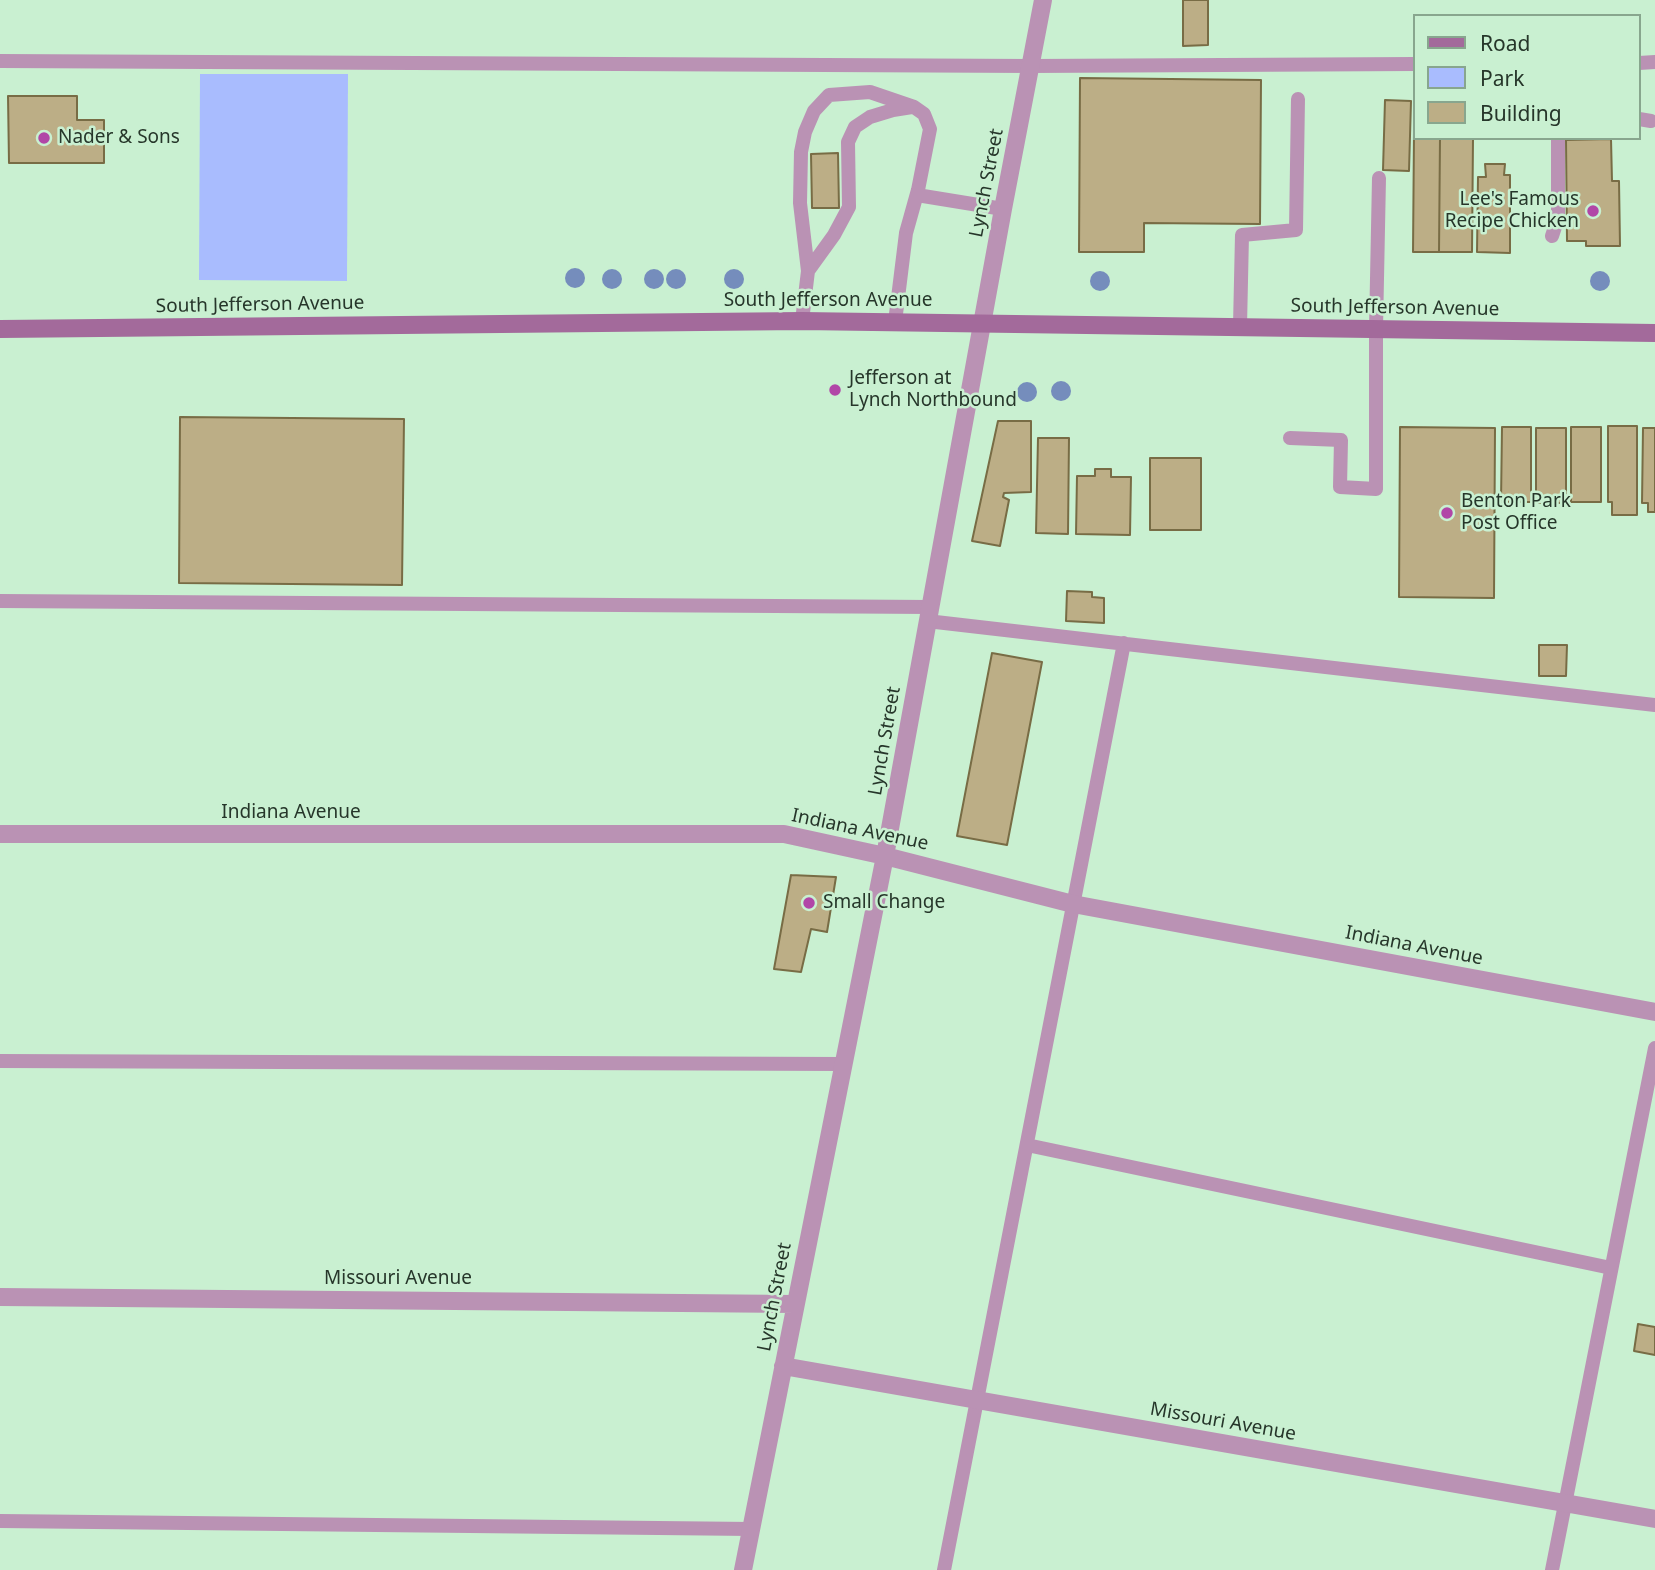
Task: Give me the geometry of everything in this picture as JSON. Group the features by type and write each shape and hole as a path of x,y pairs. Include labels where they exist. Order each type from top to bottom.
{"main road":[{"name":"South Jefferson Avenue","path":"0,329 802,321 1655,333"}],"street":[{"name":"Lynch Street","path":"743,1570 885,856 1043,0"},
{"name":"Indiana Avenue","path":"0,834 784,834 885,856 1073,904 1655,1012"},
{"name":"Missouri Avenue","path":"0,1297 796,1304"},
{"name":"Missouri Avenue","path":"783,1366 1655,1519"}],"lane":[{"path":"0,61 1031,66 1414,64"},
{"path":"802,321 808,271 800,203 801,152 805,132 814,111 830,95 870,92 914,107 924,114 930,129 917,195 906,233 895,322"},
{"path":"1240,326 1242,235 1296,230 1298,99"},
{"path":"808,271 834,235 849,207 851,172 848,142 855,127 870,117 914,107"},
{"path":"1552,236 1558,218 1558,140"},
{"path":"1290,438 1341,440 1340,487 1376,489 1379,178"},
{"path":"917,195 1003,209"},
{"path":"0,601 929,614 1124,643 1655,705"},
{"path":"944,1570 1124,643"},
{"path":"1552,1570 1655,1048"},
{"path":"0,1061 842,1064"},
{"path":"1027,1145 1611,1268"},
{"path":"0,1521 752,1529"}],"green space":[{"path":"200,74 348,74 347,281 199,280"}],"building":[{"path":"1183,0 1208,0 1208,45 1183,46"},
{"path":"1080,78 1261,80 1260,224 1144,223 1144,252 1079,252"},
{"path":"8,96 77,96 77,120 104,120 104,163 9,163"},
{"path":"1385,100 1411,101 1409,171 1383,170"},
{"path":"1414,133 1414,140 1440,140 1439,252 1413,252"},
{"path":"1440,140 1473,140 1472,252 1439,252"},
{"name":"Lee's Famous Recipe Chicken","path":"1566,140 1611,140 1612,181 1619,181 1620,246 1586,246 1586,241 1567,241"},
{"path":"838,153 839,208 812,208 811,154"},
{"path":"1485,164 1505,164 1504,175 1510,175 1510,253 1477,252 1478,177 1486,177"},
{"path":"180,417 404,419 402,585 179,583"},
{"path":"998,421 1031,421 1031,492 1004,493 1003,497 1009,500 1000,546 972,541"},
{"path":"1608,426 1637,426 1637,515 1612,515 1612,502 1608,502"},
{"name":"Benton Park Post Office","path":"1400,427 1495,428 1494,598 1399,597"},
{"path":"1502,427 1531,427 1531,502 1501,502"},
{"path":"1571,427 1601,427 1601,502 1571,502"},
{"path":"1536,428 1566,428 1566,503 1536,503"},
{"path":"1643,428 1655,428 1655,512 1648,512 1648,503 1642,503"},
{"path":"1038,438 1069,438 1068,534 1036,533"},
{"path":"1150,458 1201,458 1201,530 1150,530"},
{"path":"1095,469 1111,469 1111,477 1131,477 1130,535 1076,534 1077,476 1095,476"},
{"path":"1067,591 1092,592 1092,597 1104,598 1104,623 1066,621"},
{"path":"1539,645 1567,645 1566,676 1539,676"},
{"path":"992,653 1042,662 1007,845 957,836"},
{"name":"Small Change","path":"791,875 836,877 827,932 811,929 801,972 774,969"},
{"path":"1638,1324 1655,1327 1655,1355 1634,1351"}],"place":[{"name":"Nader & Sons","path":"44,138"},
{"name":"Lee's Famous Recipe Chicken","path":"1593,211"},
{"name":"Jefferson at Lynch Northbound","path":"835,390"},
{"name":"Benton Park Post Office","path":"1447,513"},
{"name":"Small Change","path":"809,903"}]}
